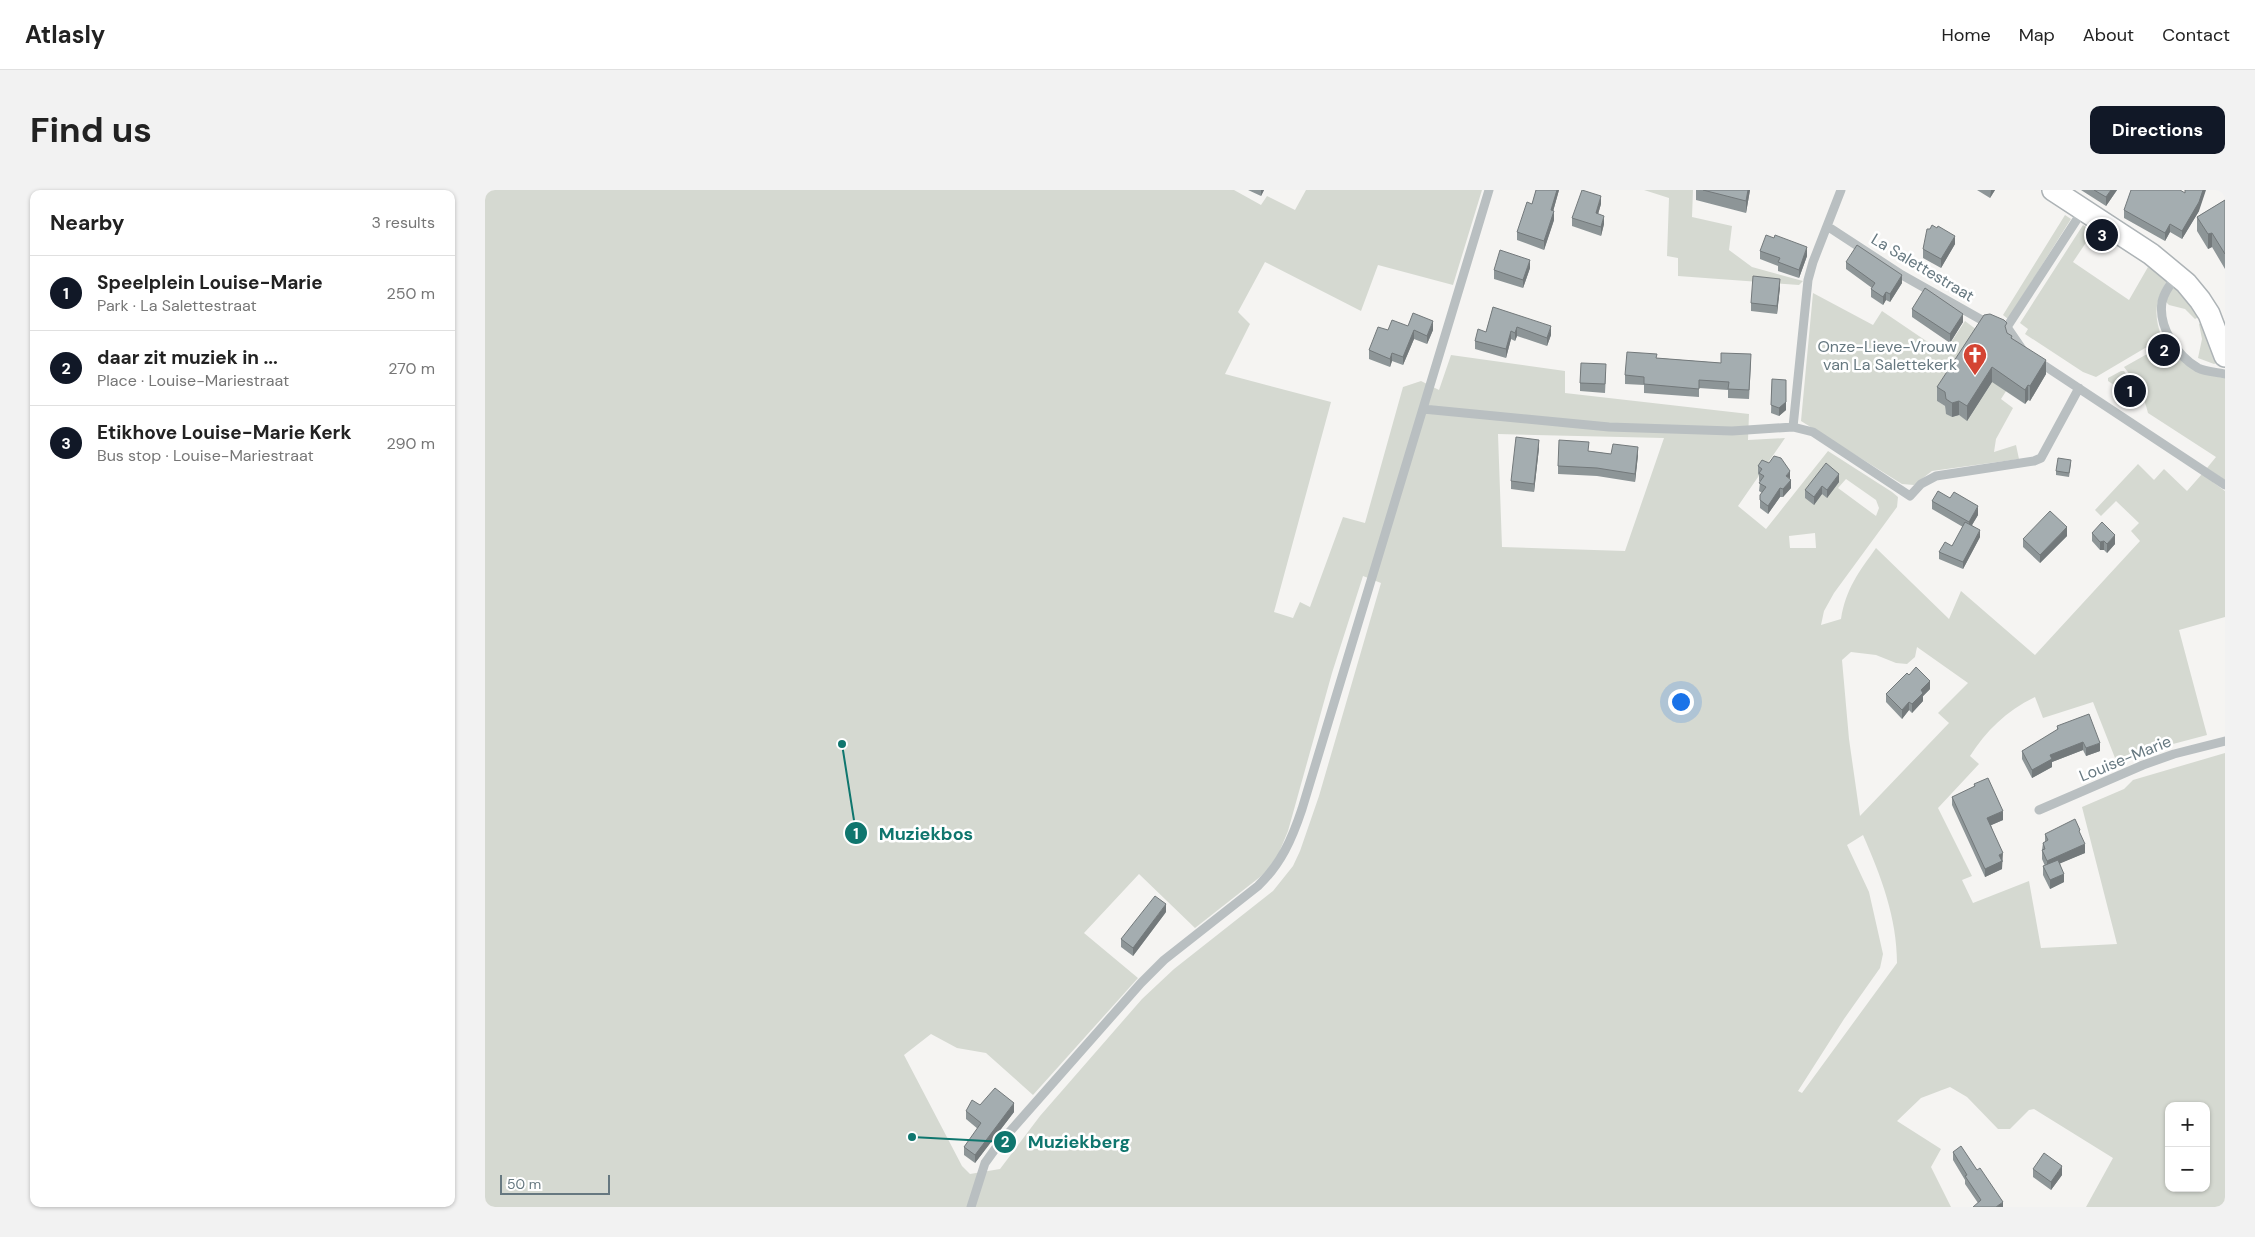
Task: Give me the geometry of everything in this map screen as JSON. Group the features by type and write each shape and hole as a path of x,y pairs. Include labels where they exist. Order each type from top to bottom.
{"main road":[{"path":"2053,190 2151,254 2177,274 2205,307 2225,356"}],"street":[{"path":"971,1207 985,1163 1027,1111 1157,966 1271,874 1293,837 1489,190"},
{"path":"1793,427 1808,280 1841,190"},
{"path":"2083,210 2007,327 2024,352 2225,485"},
{"name":"La Salettestraat","path":"1827,226 1902,275 1980,320 2007,327"},
{"path":"2177,274 2167,288 2162,302 2162,316 2169,337 2180,353 2200,369 2225,374"},
{"path":"1423,409 1609,427 1732,431 1793,427 1813,432 1910,496 1921,484 1936,476 2034,461 2041,458 2079,388"},
{"name":"Louise-Marie","path":"2039,810 2143,765 2174,754 2225,741"}],"shaded area":[{"path":"485,190 1234,190 1261,205 1267,196 1295,210 1306,190 1482,190 1453,285 1378,265 1361,311 1265,262 1238,312 1250,324 1225,374 1331,402 1274,612 1293,618 1300,602 1310,607 1343,517 1365,523 1403,387 1421,381 1439,390 1451,355 1565,371 1565,393 1749,414 1748,440 1785,438 1738,506 1766,529 1828,451 1892,492 1898,497 1897,507 1834,593 1824,611 1821,625 1841,619 1850,589 1876,548 1949,619 1961,591 2035,655 2140,541 2131,531 2139,523 2116,501 2101,516 2095,510 2138,464 2154,480 2164,469 2187,491 2202,474 2225,491 2225,617 2179,630 2207,735 2139,753 2117,763 2093,702 2043,718 2035,697 2006,715 1983,738 1970,756 1979,764 1938,808 1972,876 1962,880 1973,903 2029,881 2041,948 2117,944 2082,807 2124,789 2133,780 2225,753 2225,1207 2086,1207 2113,1158 2034,1109 2029,1110 2010,1129 1998,1129 1967,1097 1950,1087 1921,1098 1897,1121 1941,1149 1931,1167 1951,1207 485,1207","holes":["1498,434 1664,438 1625,551 1502,547","1846,479 1876,500 1879,508 1876,516 1838,488","1815,533 1816,548 1790,548 1789,536","1363,576 1381,583 1319,796 1293,866 1273,891 1174,969 1142,999 1040,1116 1000,1169 970,1174 962,1166 904,1055 931,1034 957,1048 986,1053 1033,1095 1138,978 1084,933 1139,874 1195,928 1265,873 1278,855 1288,831 1332,673","1917,647 1968,683 1938,713 1949,723 1860,816 1849,739 1842,660 1851,652 1876,655 1896,663 1907,664 1915,657","1863,835 1887,897 1894,930 1897,963 1802,1093 1798,1091 1844,1019 1880,968 1883,954 1869,892 1847,845"]},
{"path":"1644,190 1693,190 1692,217 1732,226 1729,250 1752,267 1803,281 1799,285 1678,276 1678,258 1667,256 1669,198"},
{"path":"2065,215 2071,219 2008,319 2003,315"},
{"path":"2083,225 2093,232 2073,262 2129,300 2148,267 2168,279 2160,294 2157,308 2157,322 2162,338 2096,377 2083,372 2025,334 2028,329 2020,323"},
{"path":"2172,282 2202,315 2195,319 2185,309 2169,305 2166,302"},
{"path":"1813,293 1873,325 1882,311 1944,353 1965,321 1981,333 1937,401 1945,406 1946,413 1952,417 1959,415 1967,420 2012,351 2026,360 2001,399 2013,408 1996,439 1994,452 2016,445 2019,459 1932,471 1914,485 1902,484 1801,421"},
{"path":"2205,320 2220,362 2214,364 2198,358 2202,339 2199,324"},
{"path":"2165,344 2178,358 2192,366 2225,377 2225,480 2207,468 2216,457 2148,413 2139,388 2124,367"},
{"path":"2124,371 2134,385 2139,397 2135,399 2108,381 2108,378"}],"building":[{"path":"1536,190 1557,190 1551,210 1554,211 1544,241 1517,232 1527,202 1532,204"},
{"path":"1582,190 1601,196 1596,213 1604,216 1601,227 1572,218"},
{"path":"1703,190 1748,190 1746,201"},
{"path":"2094,190 2111,190 2106,197"},
{"path":"2131,190 2180,190 2185,193 2185,190 2203,190 2199,202 2182,231 2170,224 2165,233 2124,210"},
{"path":"2225,200 2225,254 2212,233 2208,234 2197,217"},
{"path":"1932,225 1937,228 1938,226 1955,236 1941,259 1923,249 1927,229 1930,229"},
{"path":"1766,235 1774,238 1775,235 1807,247 1799,270 1778,262 1780,258 1760,251"},
{"path":"1857,245 1902,275 1890,294 1886,292 1883,297 1871,289 1875,283 1846,262"},
{"path":"1500,250 1530,260 1523,280 1494,270"},
{"path":"1753,276 1780,279 1777,306 1751,303"},
{"path":"1925,288 1963,314 1950,334 1912,309"},
{"path":"1493,307 1551,326 1547,338 1517,327 1515,333 1511,331 1506,349 1475,341 1478,329 1486,332"},
{"path":"1413,313 1433,321 1427,336 1414,330 1403,357 1392,353 1390,359 1369,350 1378,327 1388,330 1392,320 1408,326"},
{"path":"1990,314 2007,323 2005,326 2007,333 2012,336 2011,338 2046,360 2030,386 2028,385 2025,390 1992,367 1967,406 1959,401 1952,403 1946,399 1945,392 1937,387 1984,315"},
{"path":"1627,352 1657,354 1656,358 1721,363 1721,353 1751,354 1749,390 1728,389 1729,382 1699,380 1699,389 1644,384 1644,377 1625,375"},
{"path":"1581,363 1606,364 1605,384 1580,383"},
{"path":"1772,379 1786,380 1786,402 1779,408 1771,405"},
{"path":"1516,437 1539,440 1534,484 1511,481"},
{"path":"1559,440 1589,442 1588,451 1611,454 1613,444 1638,447 1635,474 1597,468 1558,466"},
{"path":"1774,456 1781,458 1790,471 1786,476 1791,480 1783,489 1780,488 1768,506 1760,500 1760,495 1766,487 1759,483 1764,476 1759,473 1762,469 1758,466 1762,460 1769,463"},
{"path":"2058,458 2071,460 2069,473 2056,471"},
{"path":"1826,463 1839,474 1827,490 1822,486 1814,497 1805,490"},
{"path":"1938,491 1950,498 1954,492 1978,506 1969,522 1932,501"},
{"path":"2050,511 2067,527 2040,555 2023,539"},
{"path":"1965,522 1980,530 1963,562 1939,552 1945,542 1952,546"},
{"path":"2102,522 2115,535 2107,544 2104,541 2100,542 2092,533"},
{"path":"1916,667 1930,681 1921,690 1923,693 1912,704 1909,702 1902,710 1886,694 1907,673 1909,675"},
{"path":"2089,714 2100,743 2086,748 2083,742 2050,755 2052,759 2032,770 2022,751 2058,729 2057,726"},
{"path":"1988,778 2003,811 1987,818 2003,853 1999,855 2002,861 1985,869 1952,797"},
{"path":"2075,819 2085,844 2047,861 2042,850 2045,849 2043,843 2048,840 2045,834"},
{"path":"2058,860 2064,874 2050,880 2043,866"},
{"path":"1155,896 1166,904 1133,948 1121,939"},
{"path":"995,1088 1014,1103 975,1155 964,1147 981,1123 966,1111 972,1100 980,1105"},
{"path":"1961,1146 1977,1170 1980,1168 2003,1202 1996,1207 1973,1207 1981,1200 1965,1176 1967,1175 1953,1152"},
{"path":"2044,1153 2062,1166 2051,1182 2033,1169"}],"place":[{"name":"Etikhove Louise-Marie Kerk","path":"2102,235"},
{"name":"daar zit muziek in ...","path":"2164,350"},
{"name":"Onze-Lieve-Vrouw van La Salettekerk","path":"1975,376"},
{"name":"Speelplein Louise-Marie","path":"2130,391"},
{"name":"Muziekbos","path":"842,744"},
{"name":"Muziekberg","path":"912,1137"}]}
